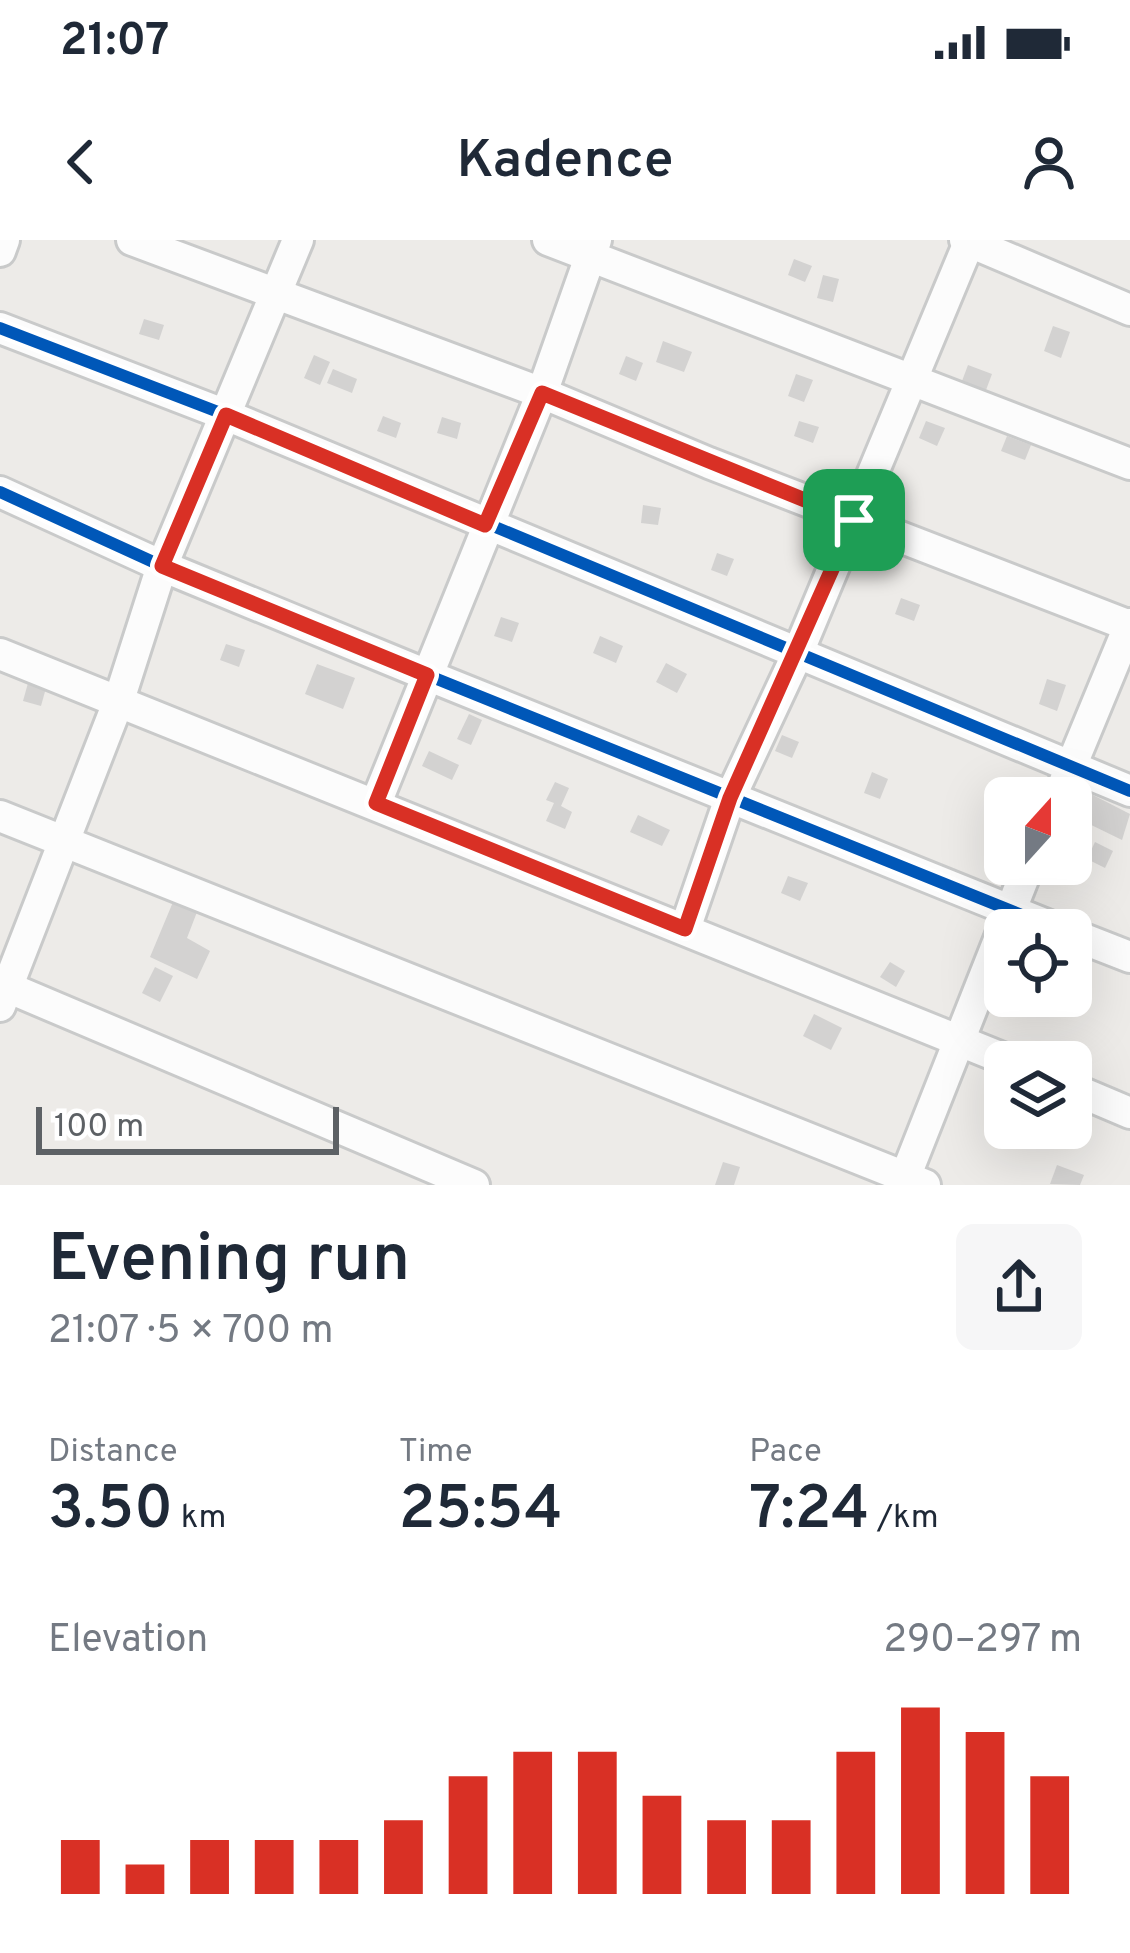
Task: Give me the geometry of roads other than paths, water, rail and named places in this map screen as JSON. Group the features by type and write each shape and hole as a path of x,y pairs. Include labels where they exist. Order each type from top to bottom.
{"street":[{"path":"0,251 4,240"},
{"path":"132,240 542,393 854,520 1130,625 1067,777"},
{"path":"298,240 162,566 119,700 3,992 474,1185"},
{"path":"548,240 593,248 908,380 1130,464"},
{"path":"685,929 730,798 797,655 968,241 1130,310"},
{"path":"376,803 542,393 593,248"},
{"path":"0,328 226,415 1130,791"},
{"path":"0,492 162,566 1006,909"},
{"path":"0,654 984,1050"},
{"path":"0,816 911,1182 984,972"},
{"path":"1092,942 1130,957"},
{"path":"1092,1097 1130,1113"},
{"path":"398,1153 406,1185"}]}
